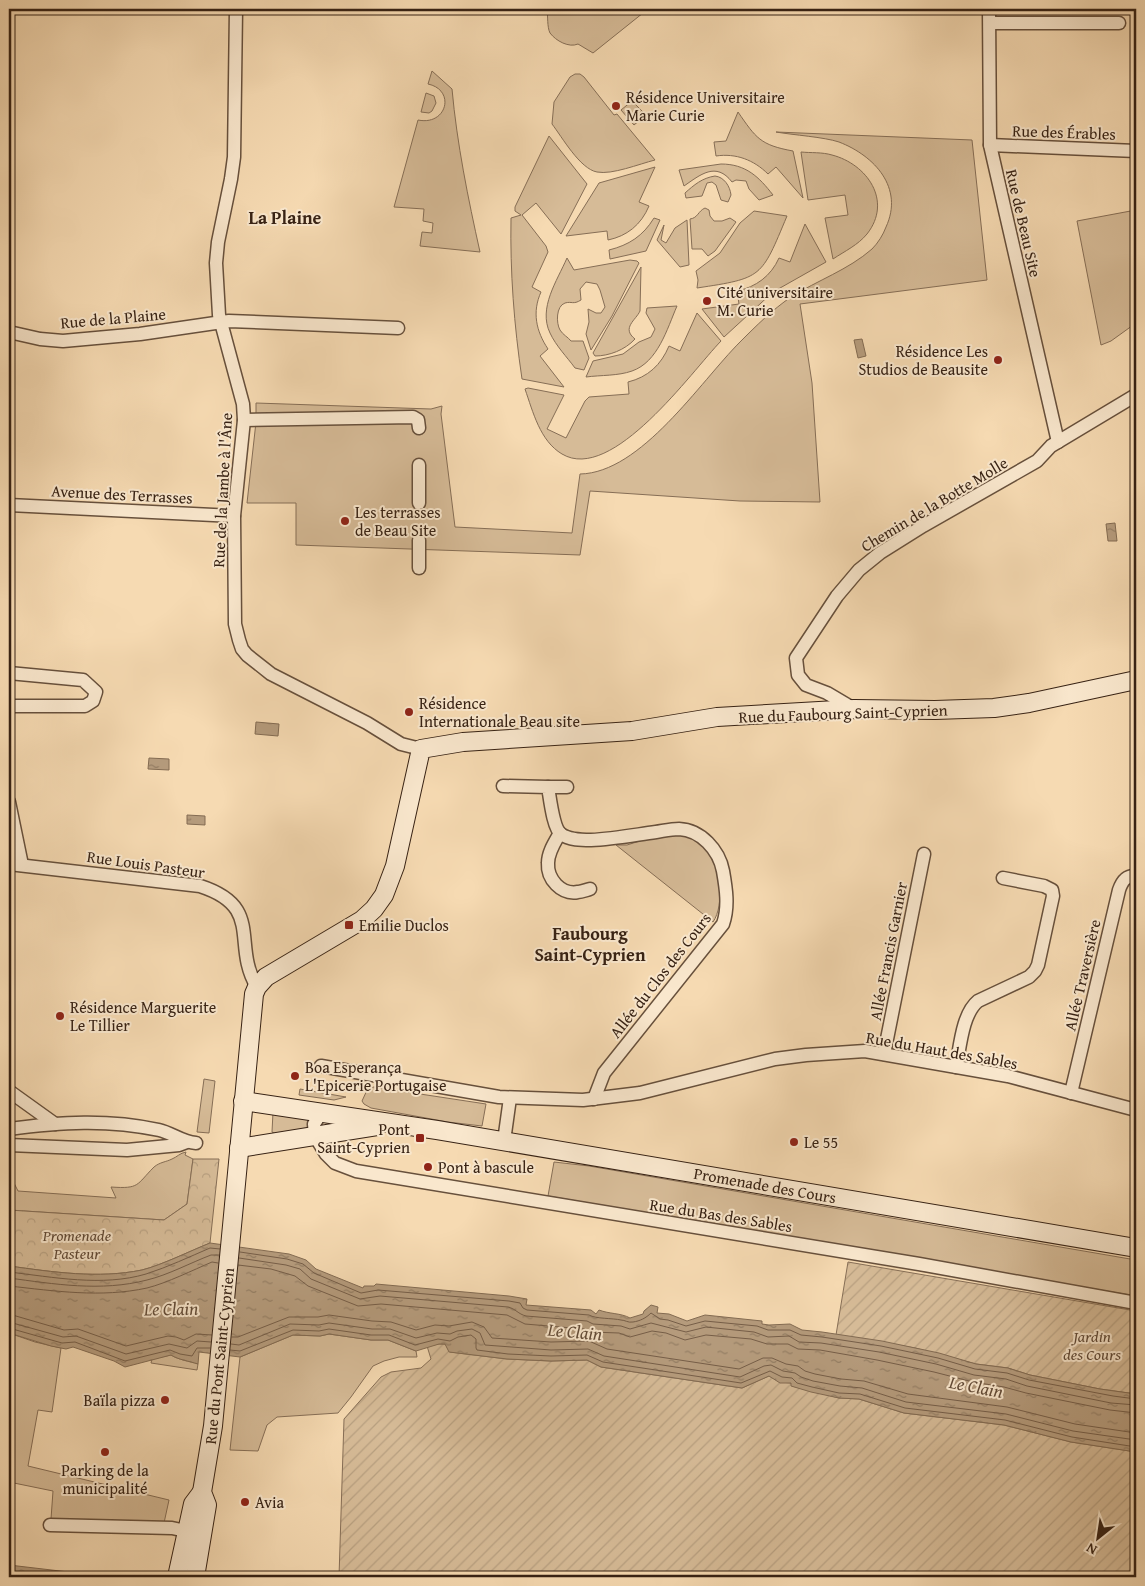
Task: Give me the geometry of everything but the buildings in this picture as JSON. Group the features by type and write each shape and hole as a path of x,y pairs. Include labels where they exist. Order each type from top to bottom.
{"street":[{"name":"Rue de la Jambe à l'Âne","path":"236,9 234,157 231,180 220,227 216,263 219,315 243,404 244,420 234,516 235,624 242,649 254,662 283,681 367,723 401,744 422,749"},
{"name":"Rue de Beau Site","path":"989,9 990,145 1058,442"},
{"path":"990,23 1119,23"},
{"name":"Rue des Érables","path":"990,145 1136,151"},
{"name":"Rue de la Plaine","path":"9,332 40,339 63,341 140,334 229,321 398,328"},
{"name":"Chemin de la Botte Molle","path":"854,709 827,692 806,685 798,675 796,658 837,596 859,570 923,526 1037,461 1050,446 1136,395"},
{"path":"244,420 413,417 418,420 419,428"},
{"path":"419,465 419,503"},
{"name":"Avenue des Terrasses","path":"9,505 234,516"},
{"path":"419,540 419,568"},
{"path":"9,673 84,680 96,692 93,701 85,706 9,706"},
{"name":"Rue du Faubourg Saint-Cyprien","path":"422,749 463,742 632,731 717,717 854,709 934,710 994,708 1029,703 1136,680"},
{"path":"239,1148 252,1001 257,987 266,977 362,920 374,909 384,895 395,866 422,749"},
{"path":"503,786 567,787"},
{"path":"548,787 556,827 560,833 549,857 548,868 551,878 564,890 577,893 590,889"},
{"name":"Rue Louis Pasteur","path":"9,802 15,864 200,886 215,890 225,897 236,906 241,917 250,975 257,987"},
{"name":"Allée du Clos des Cours","path":"560,833 570,838 582,840 614,839 678,829 698,836 712,846 722,864 727,910 723,924 604,1073 594,1099"},
{"name":"Allée Francis Garnier","path":"884,1054 924,854"},
{"name":"Allée Traversière","path":"1071,1093 1119,890 1123,880 1136,876"},
{"path":"956,1067 967,1015 971,1007 1029,976 1038,965 1053,896 1052,890 1044,886 1003,878"},
{"name":"Rue du Haut des Sables","path":"510,1098 583,1100 640,1093 783,1058 865,1051 1008,1076 1136,1110"},
{"path":"321,1066 510,1098 504,1141"},
{"path":"9,1091 55,1124"},
{"name":"Promenade des Cours","path":"243,1101 504,1141 1136,1248"},
{"path":"315,1136 314,1124 322,1112"},
{"path":"9,1129 101,1122 165,1132 191,1143 154,1149 127,1150 9,1145"},
{"name":"Promenade des Cours","path":"239,1148 393,1123"},
{"name":"Rue du Bas des Sables","path":"315,1136 326,1154 335,1163 356,1171 1136,1302"},
{"name":"Rue du Pont Saint-Cyprien","path":"177,1577 194,1569 194,1533 208,1505 197,1498 213,1426 239,1148"},
{"path":"50,1525 172,1528 194,1533"}],"green space":[{"path":"547,9 648,9 593,53 578,44 563,43 553,36 548,28"},
{"path":"432,71 452,89 463,171 480,252 420,246 422,232 432,233 433,223 423,221 424,209 394,207 418,120 436,118 444,106 445,100 442,93 437,88 428,84"},
{"path":"580,74 584,77 614,115 617,114 655,160 618,171 603,173 591,170 578,159 552,124 554,102 570,77"},
{"path":"426,93 434,96 436,103 429,113 421,112"},
{"path":"632,101 646,115 634,125 621,110"},
{"path":"738,112 760,139 773,146 793,151 803,198 776,167 768,174 751,161 731,156 716,156 714,142 726,141"},
{"path":"776,132 972,140 987,280 800,304 812,383 820,502 740,501 590,491 580,555 296,545 296,503 247,503 256,422 256,403 431,409 442,406 441,414 455,527 572,533 580,474 603,470 625,459 647,442 668,423 724,359 758,324 791,297 863,256 874,247 883,233 891,213 891,199 889,187 883,175 874,165 852,148 839,142"},
{"path":"549,136 587,184 561,234 536,203 522,215 546,246 548,252 532,287 541,292 536,314 538,328 548,349 540,356 564,387 522,379 513,298 511,218 521,215 515,211 515,207"},
{"path":"801,152 828,154 845,160 865,175 877,197 874,222 867,234 855,245 833,259 825,218 848,215 845,195 808,200"},
{"path":"721,164 738,166 745,169 757,177 773,195 759,200 749,189 746,181 736,180 732,182 720,172 714,171 702,174 684,186 679,170"},
{"path":"655,167 639,202 649,206 642,219 633,229 621,236 608,240 607,231 566,236 599,183"},
{"path":"715,176 724,180 728,185 731,195 728,202 721,200 716,185 712,182 707,183 702,196 686,198 685,193 695,185 706,178"},
{"path":"705,208 709,210 710,216 714,221 730,218 736,222 715,251 708,256 702,249 692,249 690,219"},
{"path":"1136,210 1136,323 1111,341 1101,345 1077,221"},
{"path":"754,211 787,216 764,263 757,272 748,277 719,285 697,288 696,271 720,253 740,223"},
{"path":"654,218 660,220 646,251 610,259 609,250 635,239"},
{"path":"687,220 689,265 680,267 657,240 664,225 661,240 666,243 675,228"},
{"path":"805,224 826,262 773,292 724,337 702,309 739,304 737,291 757,284 772,270 779,258 790,262"},
{"path":"567,258 574,270 630,260 639,263 612,316 591,350 586,334 589,322 588,309 601,313 605,307 597,284 586,282 580,289 581,300 565,303 558,311 557,319 560,330 571,341 583,341 589,358 584,370 575,368 555,342 547,324 547,304"},
{"path":"641,267 640,311 629,328 631,335 635,339 616,352 595,356 593,353"},
{"path":"677,306 655,353 641,367 621,374 586,377 593,361 623,354 639,342 651,337 655,329 646,313 647,308"},
{"path":"697,313 721,341 649,420 627,439 604,453 582,459 562,454 548,442 534,416 525,389 564,395 547,429 566,438 585,401 589,397 629,394 628,382 642,377 653,369 662,359 669,346 680,351"},
{"path":"682,833 706,847 715,863 720,884 720,895 717,915 713,922 616,845 627,845 646,839"},
{"path":"204,1079 215,1081 209,1133 197,1132"},
{"path":"374,1087 486,1104 482,1126 371,1108 362,1101 368,1088"},
{"path":"300,1089 346,1097 334,1100 299,1095"},
{"path":"273,1112 309,1120 309,1131 278,1135 272,1132"},
{"path":"186,1152 185,1155 193,1159 187,1204 164,1220 9,1210 9,1179 12,1179 18,1191 116,1198 111,1187 137,1185 156,1165"},
{"name":"Promenade Pasteur","path":"193,1159 219,1159 210,1243 158,1265 125,1273 76,1274 9,1266 9,1210 164,1220 187,1204"},
{"path":"554,1162 589,1166 1136,1260 1136,1296 548,1196"},
{"name":"Jardin des Cours","path":"848,1262 1136,1311 1136,1394 1030,1375 1008,1368 976,1364 915,1348 836,1335"},
{"path":"9,1333 61,1348 52,1412 38,1410 28,1466 169,1500 164,1523 51,1519 53,1491 9,1482"},
{"path":"329,1334 371,1340 388,1340 416,1351 417,1357 399,1357 373,1366 338,1413 277,1417 267,1425 258,1451 230,1450 240,1357 293,1335 320,1336"},
{"path":"445,1344 450,1352 507,1359 587,1360 601,1367 742,1388 769,1376 780,1382 791,1383 792,1386 839,1398 859,1399 904,1413 1004,1425 1071,1442 1136,1452 1136,1577 339,1577 344,1419 381,1377 391,1372 421,1368 431,1359 427,1346"},
{"path":"171,1355 198,1364 197,1370 151,1363 152,1359"}],"water":[{"path":"862,339 866,356 858,358 854,340"},
{"path":"1115,523 1117,541 1108,541 1106,524"},
{"path":"256,722 279,724 278,736 255,734"},
{"path":"149,758 169,759 169,770 148,769"},
{"path":"187,815 205,816 205,825 187,824"},
{"name":"Le Clain","path":"210,1243 289,1254 306,1260 316,1269 363,1288 364,1286 374,1286 376,1284 509,1296 527,1299 526,1305 591,1310 596,1314 599,1310 630,1318 643,1314 651,1305 658,1307 657,1313 669,1314 687,1321 705,1315 762,1321 762,1324 769,1325 790,1324 802,1330 882,1341 939,1353 976,1364 1008,1368 1030,1375 1136,1394 1136,1452 1071,1442 1004,1425 904,1413 859,1399 839,1398 811,1392 791,1386 791,1383 780,1383 769,1376 742,1388 601,1367 587,1360 507,1359 449,1352 445,1344 416,1351 388,1340 371,1340 329,1334 320,1336 293,1335 240,1357 199,1352 198,1364 171,1355 125,1367 114,1361 73,1347 66,1349 51,1346 9,1333 9,1266 76,1274 125,1273 158,1265"},
{"path":"9,1565 111,1577 33,1577 9,1573"}],"place":[{"name":"Résidence Universitaire Marie Curie","path":"616,106"},
{"name":"Cité universitaire M. Curie","path":"707,301"},
{"name":"Résidence Les Studios de Beausite","path":"998,360"},
{"name":"Les terrasses de Beau Site","path":"345,521"},
{"name":"Résidence Internationale Beau site","path":"409,712"},
{"name":"Emilie Duclos","path":"349,925"},
{"name":"Résidence Marguerite Le Tillier","path":"60,1016"},
{"name":"Boa Esperança L'Epicerie Portugaise","path":"295,1076"},
{"name":"Pont Saint-Cyprien","path":"420,1138"},
{"name":"Le 55","path":"794,1142"},
{"name":"Pont à bascule","path":"428,1167"},
{"name":"Baïla pizza","path":"165,1400"},
{"name":"Parking de la municipalité","path":"105,1452"},
{"name":"Avia","path":"245,1502"}],"district":[{"name":"La Plaine","path":"285,218"},
{"name":"Faubourg Saint-Cyprien","path":"590,944"}]}
